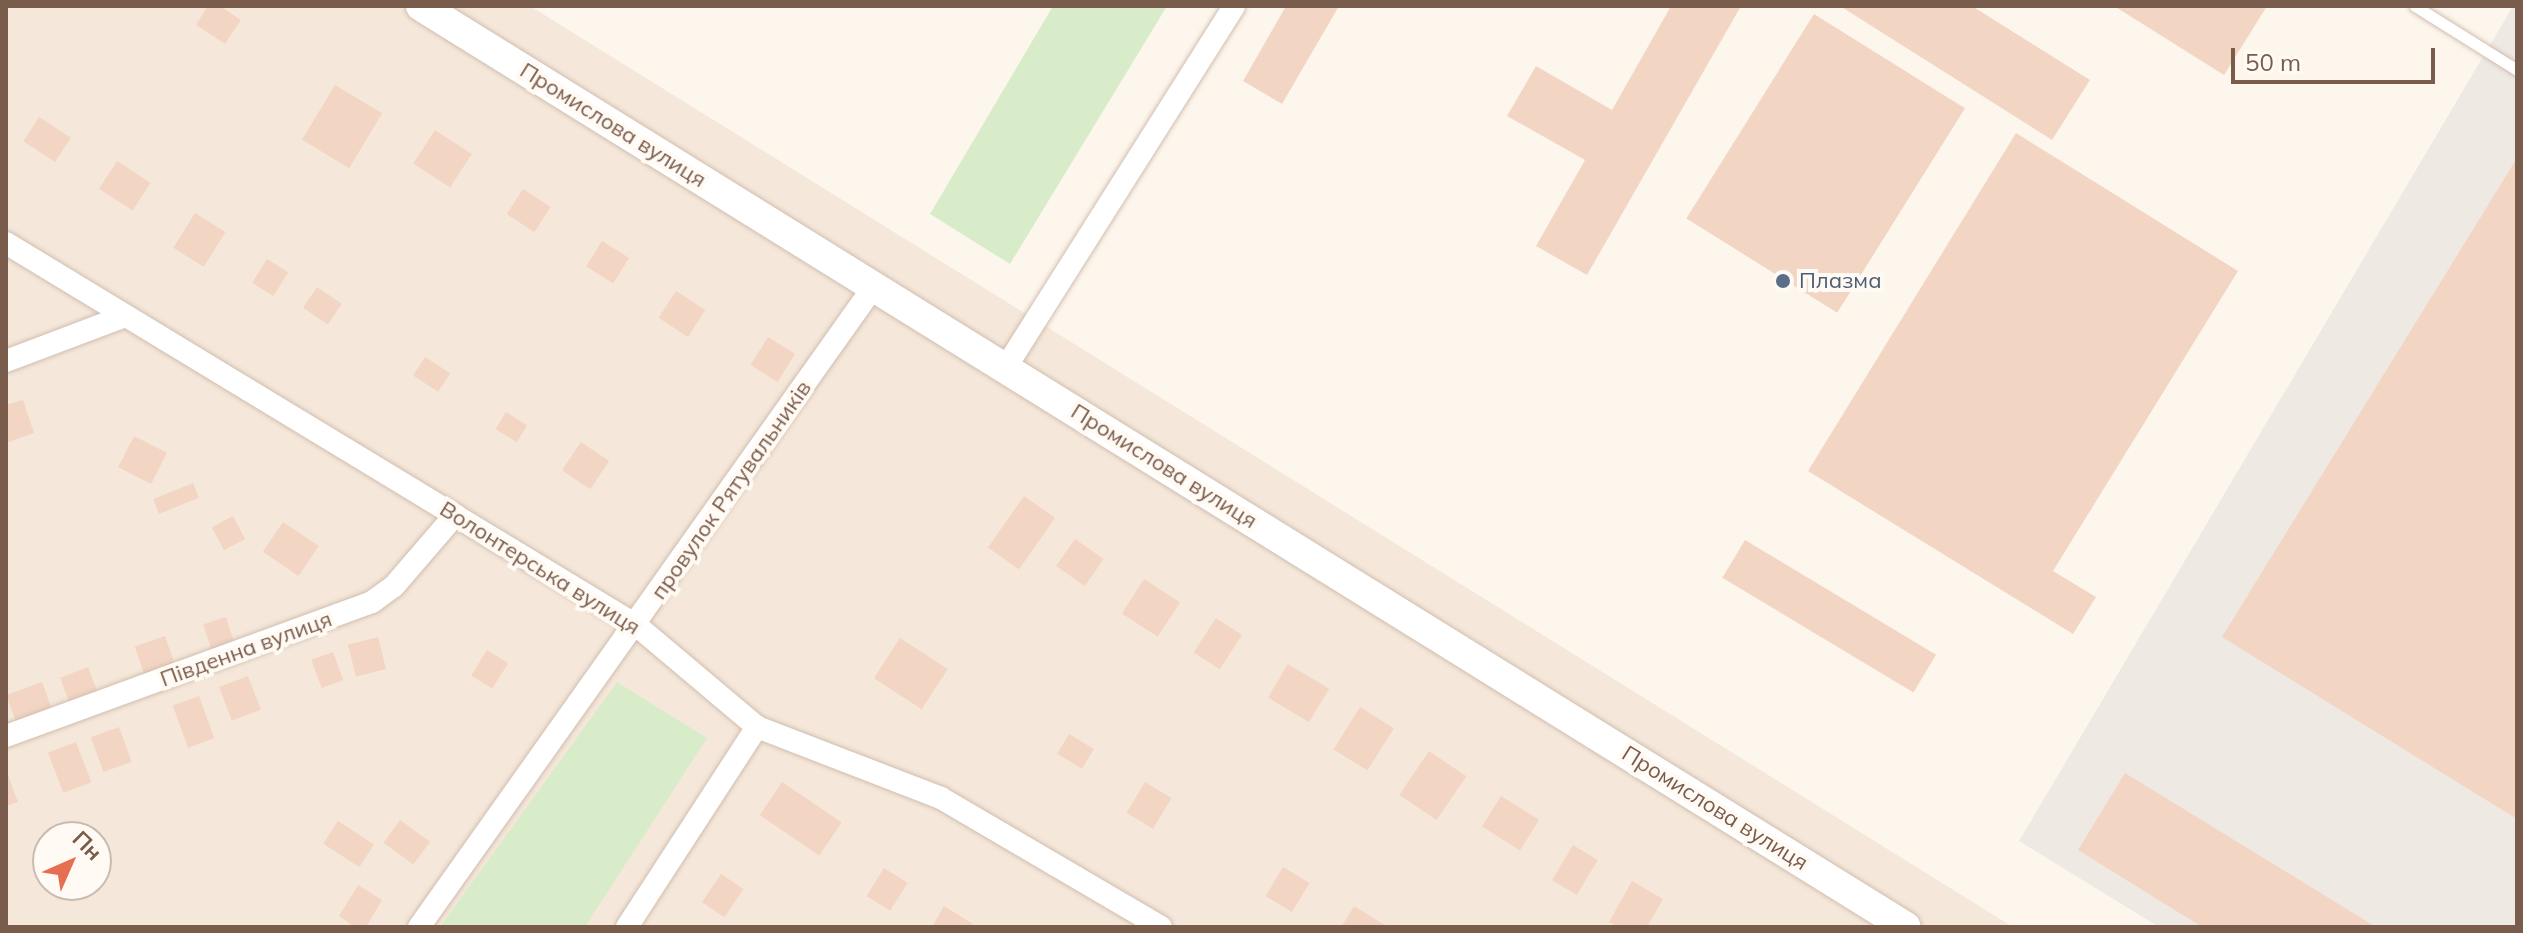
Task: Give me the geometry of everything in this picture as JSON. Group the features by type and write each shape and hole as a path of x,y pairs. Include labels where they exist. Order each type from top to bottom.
{"street":[{"name":"Промислова вулиця","path":"421,6 1906,927"},
{"path":"1006,367 1234,6"},
{"name":"Волонтерська вулиця","path":"6,243 636,625 757,727 941,798 1161,927"},
{"name":"провулок Рятувальників","path":"419,927 874,286"},
{"path":"6,361 125,316"},
{"name":"Південна вулиця","path":"6,736 372,602 394,586 455,515"},
{"path":"627,927 757,727"}],"lane":[{"path":"2415,6 2515,64"}],"shaded area":[{"path":"6,6 530,6 2013,927 6,927"},
{"path":"2513,6 2517,6 2517,927 2159,927 2019,841"}],"green space":[{"path":"1053,6 1167,6 1010,264 930,214"},
{"path":"617,682 707,738 585,927 440,927"}],"building":[{"path":"208,6 220,6 241,20 225,44 196,25"},
{"path":"1286,6 1339,6 1282,104 1243,81"},
{"path":"1671,6 1741,6 1587,275 1536,246 1585,160 1507,116 1536,66 1612,110"},
{"path":"1840,6 1972,6 2090,80 2052,140"},
{"path":"2114,6 2267,6 2224,75"},
{"path":"1814,14 1965,108 1837,313 1686,218"},
{"path":"335,85 382,113 349,168 302,140"},
{"path":"39,117 71,138 55,162 23,141"},
{"path":"435,130 472,154 450,188 413,164"},
{"path":"2016,133 2238,271 2053,571 2096,597 2073,634 1808,471"},
{"path":"2517,158 2517,819 2222,637"},
{"path":"117,161 151,183 133,210 99,189"},
{"path":"523,189 551,207 534,232 507,214"},
{"path":"195,213 226,232 204,267 173,248"},
{"path":"602,241 629,258 613,283 586,266"},
{"path":"267,259 288,272 273,296 252,283"},
{"path":"317,287 342,304 328,325 303,308"},
{"path":"676,291 705,310 688,337 659,318"},
{"path":"768,337 795,354 778,382 751,365"},
{"path":"425,357 450,373 438,392 413,375"},
{"path":"23,400 34,433 6,443 6,405"},
{"path":"506,412 527,425 517,442 495,429"},
{"path":"134,436 167,453 151,484 118,467"},
{"path":"581,442 609,461 590,489 562,470"},
{"path":"193,483 199,498 159,514 153,499"},
{"path":"1024,496 1055,518 1019,569 988,548"},
{"path":"233,516 245,539 224,550 212,527"},
{"path":"283,522 319,546 299,576 263,552"},
{"path":"1075,539 1104,559 1085,586 1056,566"},
{"path":"1745,540 1936,655 1913,693 1722,578"},
{"path":"1144,579 1180,602 1158,637 1122,613"},
{"path":"226,617 235,644 212,651 203,624"},
{"path":"1216,618 1242,635 1220,669 1194,652"},
{"path":"165,636 175,665 145,676 135,646"},
{"path":"378,637 386,669 356,677 348,644"},
{"path":"900,638 948,669 922,709 874,678"},
{"path":"487,650 508,663 492,689 471,675"},
{"path":"333,652 343,680 322,688 311,660"},
{"path":"1288,664 1329,689 1309,722 1268,697"},
{"path":"88,667 99,696 71,707 60,678"},
{"path":"248,676 261,710 232,721 219,687"},
{"path":"42,682 52,709 16,722 6,695"},
{"path":"199,696 214,738 188,748 173,706"},
{"path":"1360,707 1394,728 1367,771 1334,749"},
{"path":"119,727 132,762 103,772 91,737"},
{"path":"1069,734 1094,749 1082,769 1057,754"},
{"path":"76,742 91,782 63,793 48,753"},
{"path":"1429,751 1466,776 1437,820 1399,795"},
{"path":"6,770 18,802 6,806"},
{"path":"2125,773 2376,927 2202,927 2078,850"},
{"path":"782,782 842,822 819,855 760,815"},
{"path":"1145,782 1172,798 1153,829 1126,813"},
{"path":"1501,796 1539,820 1520,850 1482,827"},
{"path":"400,820 430,842 413,864 384,843"},
{"path":"338,821 374,844 359,867 323,844"},
{"path":"1573,845 1598,860 1577,895 1552,880"},
{"path":"1283,867 1310,883 1292,912 1265,896"},
{"path":"884,868 908,883 890,911 867,896"},
{"path":"721,874 743,889 724,917 702,902"},
{"path":"1632,881 1663,899 1647,927 1618,927 1609,922"},
{"path":"358,885 382,900 366,927 355,927 339,916"},
{"path":"944,906 973,924 971,927 932,927"},
{"path":"1354,906 1388,927 1341,927"}],"place":[{"name":"Плазма","path":"1783,281"}]}
